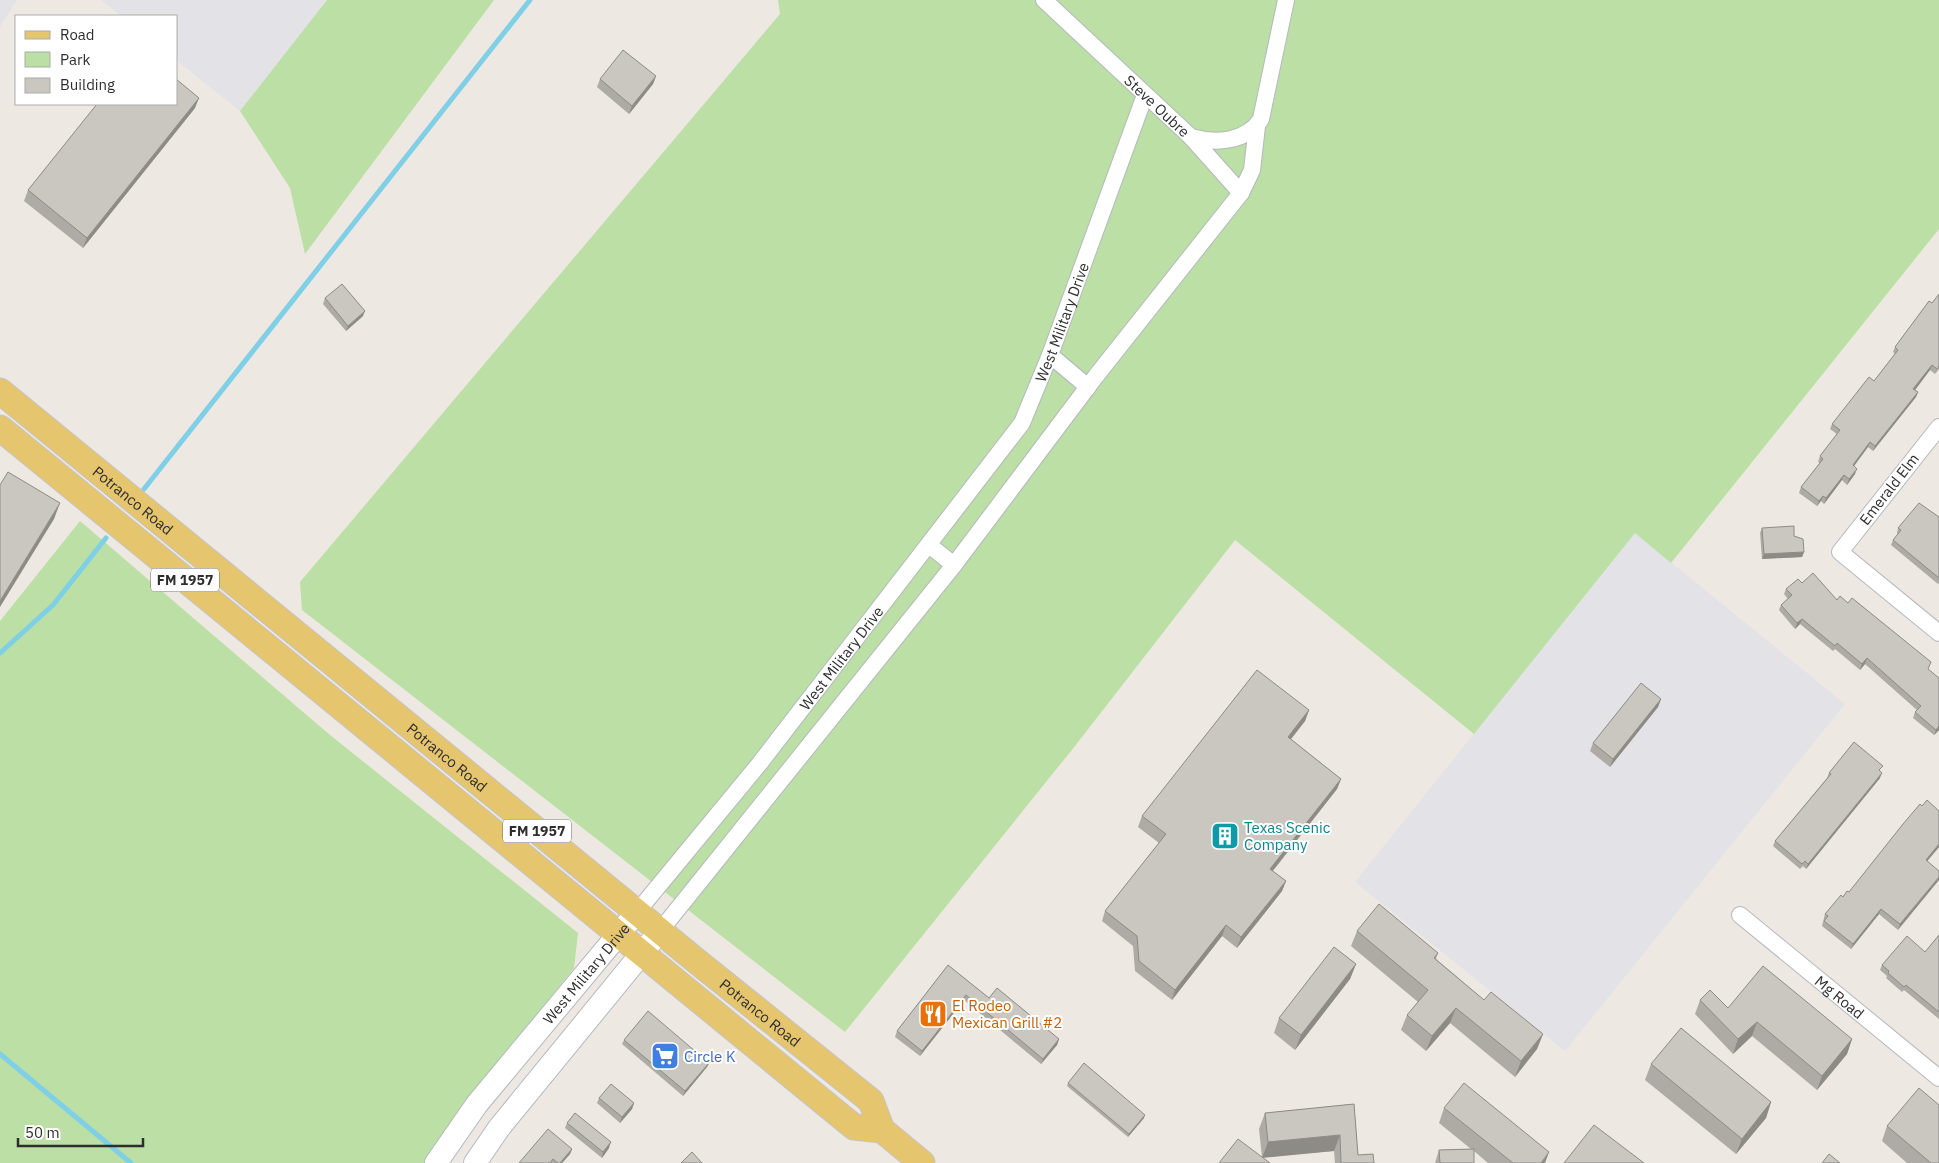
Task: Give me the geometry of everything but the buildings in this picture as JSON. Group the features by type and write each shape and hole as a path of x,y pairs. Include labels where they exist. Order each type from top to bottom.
{"main road":[{"name":"Potranco Road","path":"0,391 660,931 871,1101 882,1130 922,1163"},
{"name":"Potranco Road","path":"0,428 854,1127 882,1130"},
{"name":"West Military Drive","path":"436,1163 477,1104 637,912"},
{"name":"West Military Drive","path":"475,1163 499,1128 660,931"}],"street":[{"name":"Steve Oubre","path":"1044,0 1191,136 1204,140 1223,140 1244,135 1257,126"},
{"path":"1257,126 1261,119 1286,0"},
{"name":"West Military Drive","path":"637,912 760,763 1022,423 1050,355 1146,95"},
{"name":"West Military Drive","path":"660,931 954,565 1088,387 1241,193 1252,170 1257,126"},
{"path":"1191,136 1241,193"},
{"path":"1050,355 1088,387"},
{"name":"Emerald Elm","path":"1939,426 1840,552 1939,633"},
{"path":"929,545 954,565"},
{"name":"Mg Road","path":"1740,915 1939,1078"}],"shaded area":[{"path":"0,0 17,0 0,27"},
{"path":"101,0 327,0 240,111 178,62 178,15 120,15"},
{"path":"1635,533 1845,704 1565,1051 1355,882"}],"green space":[{"path":"327,0 494,0 305,254 290,188 240,111"},
{"path":"778,0 1939,0 1939,229 1671,563 1635,533 1474,734 1235,540 1075,746 845,1032 302,610 300,582 780,14"},
{"path":"80,521 330,735 578,933 574,968 479,1087 424,1163 0,1163 0,621"}],"waterway":[{"path":"144,489 530,0"},
{"path":"0,653 53,605 106,538"},
{"path":"0,1054 131,1163"}],"place":[{"name":"Texas Scenic Company","path":"1225,836"},
{"name":"El Rodeo Mexican Grill #2","path":"933,1014"},
{"name":"Circle K","path":"665,1056"}]}
